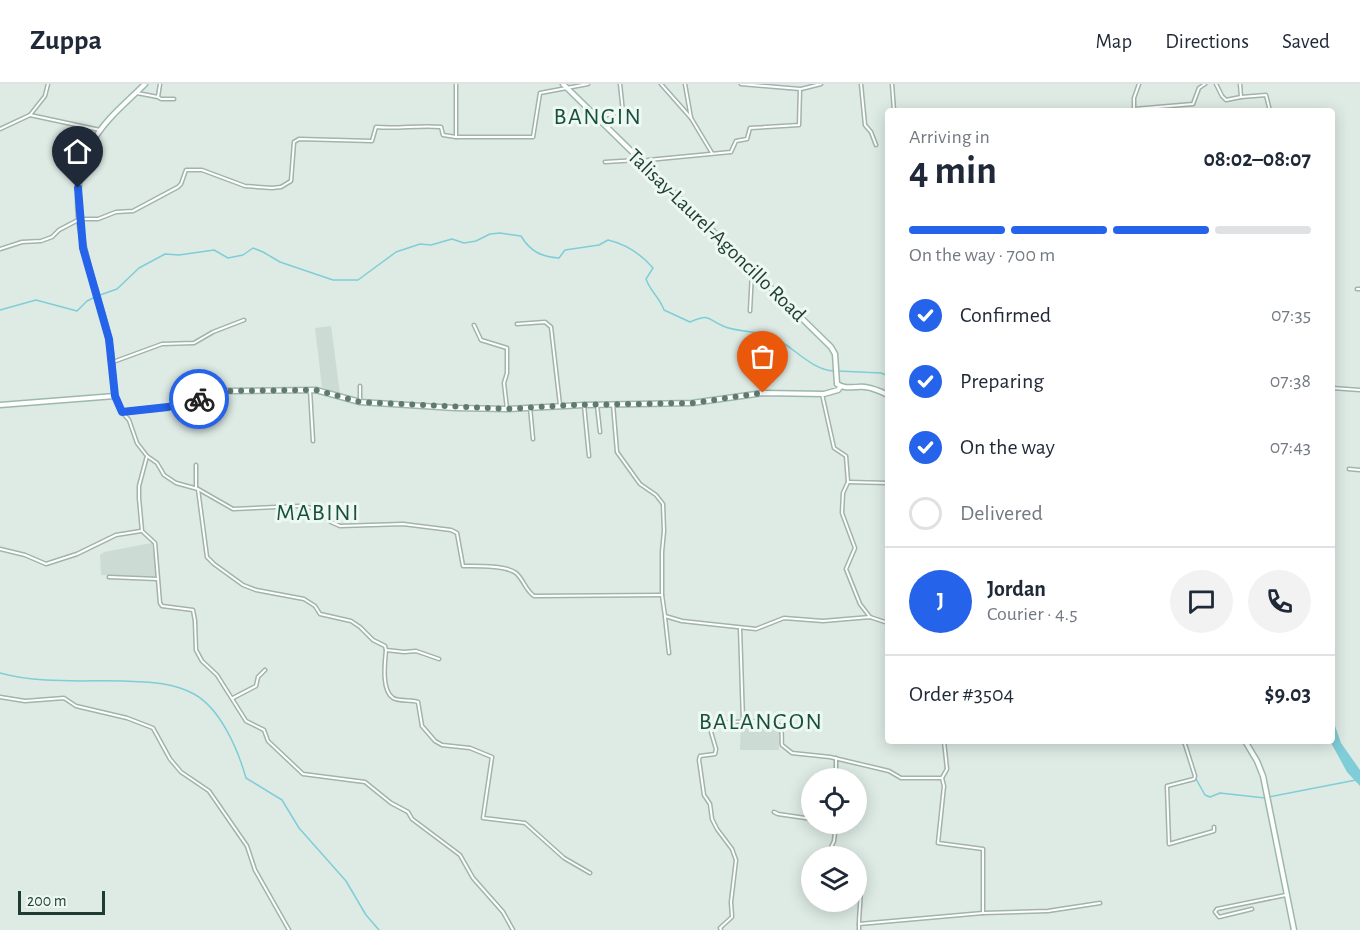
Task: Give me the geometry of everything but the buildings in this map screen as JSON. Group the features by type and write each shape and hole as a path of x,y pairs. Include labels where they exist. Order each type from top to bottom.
{"street":[{"path":"0,129 30,115 45,96 48,84"},
{"path":"145,84 100,130 87,154 78,188 83,248 109,339 115,396 122,412 129,420 137,443 147,456 157,463 164,475 176,483 197,489 233,509 299,506 314,508 331,522 340,526 403,524 451,530 457,533 463,566 506,568 516,573 528,592 534,596 662,595"},
{"path":"158,97 160,84"},
{"path":"456,84 456,137"},
{"name":"Talisay-Laurel-Agoncillo Road","path":"563,84 831,347 835,354 837,384 841,386"},
{"path":"0,249 22,242 41,241 52,237 59,230 80,219 98,219 116,212 133,211 178,187 186,170 202,170 245,186 281,187 291,181 293,147 294,142 298,139 372,141 376,127 398,128 420,125 441,127 443,135 456,137 533,137 540,93 588,84"},
{"path":"597,117 623,111 620,84"},
{"path":"661,84 691,118 712,153"},
{"path":"685,84 691,118"},
{"path":"741,84 800,89 821,84"},
{"path":"861,84 865,125 871,132 876,145"},
{"path":"892,84 894,108"},
{"path":"1134,108 1134,98 1139,84"},
{"path":"1154,108 1193,104 1199,88 1205,84"},
{"path":"1216,84 1226,100 1266,95 1269,108"},
{"path":"1240,84 1241,97"},
{"path":"605,162 641,162 731,152 736,141 747,139 750,128 800,125 800,89"},
{"path":"137,93 161,99 174,99"},
{"path":"30,115 100,130"},
{"path":"750,310 752,269"},
{"path":"111,363 162,344 194,343 213,332 244,320"},
{"path":"517,324 545,322 551,327 560,405"},
{"path":"474,325 482,340 507,348 507,373 504,383 507,409"},
{"path":"360,386 360,402"},
{"path":"122,412 168,407 228,391 328,391 339,397 360,402 507,409 560,405 692,403 763,393 822,394 838,390 841,386 866,387 885,394"},
{"path":"1335,388 1360,390"},
{"path":"310,390 313,441"},
{"path":"822,394 834,448 846,456 848,482 843,493 842,513 855,548 846,570 860,604 870,617"},
{"path":"0,405 115,396"},
{"path":"613,404 617,452 627,469 640,484 656,495 663,504 662,595 669,653"},
{"path":"584,405 589,456"},
{"path":"597,405 600,432"},
{"path":"530,407 533,439"},
{"path":"147,456 139,486 142,531 154,543 162,606 193,610 196,650 202,661 217,675 246,721 264,730 268,741 303,774 365,782 391,803 408,812 412,819 460,855 473,878 509,920 513,930"},
{"path":"196,465 197,489 207,557 251,589 304,598 315,606 320,614 351,621 385,646 383,676 392,697 418,702 421,723 431,737 440,744 470,748 492,757 483,818 525,823 564,858 590,873"},
{"path":"1349,469 1360,470"},
{"path":"848,482 885,483"},
{"path":"0,549 25,555 46,564 77,554 116,535 142,531"},
{"path":"110,577 158,579"},
{"path":"665,616 682,621 740,628 764,627 784,618 823,621 870,617 885,622"},
{"path":"740,628 743,721"},
{"path":"386,650 416,651 439,659"},
{"path":"233,698 256,686 258,677 266,670"},
{"path":"0,697 25,701 64,698 76,706 127,718 153,728 170,759 181,772 209,791 247,846 255,870 290,930"},
{"path":"721,930 720,928 732,917 731,902 736,860 732,849 712,819 710,804 704,795 700,756 715,754 716,749 709,725 770,721 778,724 781,729 782,745 792,753 836,758 888,771 901,778 942,778"},
{"path":"944,744 947,769 942,778 944,786 938,843 983,849 982,913"},
{"path":"1185,744 1195,776 1194,779 1167,786 1168,844 1214,831 1214,827"},
{"path":"1247,744 1257,761 1269,802 1294,930"},
{"path":"836,758 836,768"},
{"path":"774,812 801,817"},
{"path":"1252,909 1219,917 1215,912 1217,909 1286,895"},
{"path":"859,924 982,913 1048,911 1100,903"},
{"path":"859,912 859,930"}],"shaded area":[{"path":"331,326 340,394 322,387 315,328"},
{"path":"152,543 157,577 101,575 100,555 104,552"},
{"path":"741,723 773,724 779,727 779,750 740,750"}],"water":[{"path":"1335,726 1341,743 1360,770 1360,786 1347,772 1332,744 1335,744"}],"waterway":[{"path":"100,295 117,289 139,268 165,254 179,255 214,250 228,258 243,255 253,248 280,262 333,280 358,280 396,252 420,244 431,245 452,239 464,243 500,233 521,236 528,246 537,252 559,258 565,250 599,245 608,240 632,250 653,268 646,279 664,310 690,322 705,317 729,328 773,337 818,367 834,371"},
{"path":"0,310 36,300 77,311 95,297"},
{"path":"838,371 885,375"},
{"path":"0,673 30,679 61,681 151,682 177,687 194,694 204,701 227,731 246,778 282,800 299,828 346,881 366,915 379,930"},
{"path":"1183,744 1189,760"},
{"path":"1196,779 1205,795 1210,797 1220,793 1265,798"},
{"path":"1269,797 1356,780"}],"way so far":[{"path":"199,399 228,391 316,390 328,391 339,397 360,402 507,409 572,405 692,403 763,393"}],"district":[{"name":"BANGIN","path":"598,116"},
{"name":"MABINI","path":"318,512"},
{"name":"BALANGON","path":"761,721"}],"route":[{"path":"78,188 83,248 109,339 115,396 122,412 168,407 199,399"}]}
